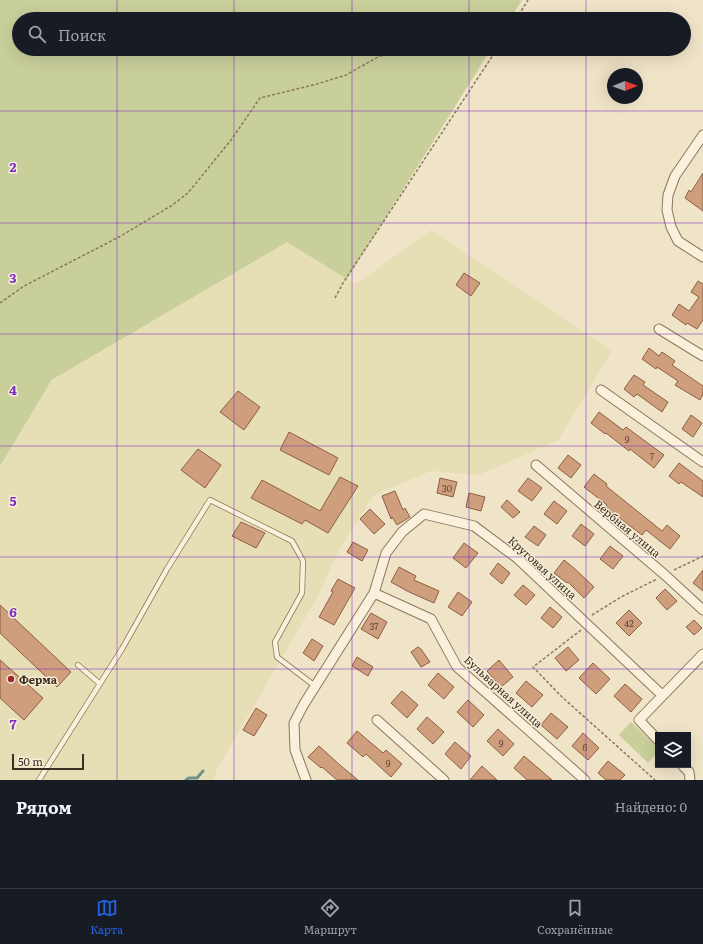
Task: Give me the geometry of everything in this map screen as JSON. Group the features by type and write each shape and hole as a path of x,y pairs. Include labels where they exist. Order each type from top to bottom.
{"street":[{"path":"703,135 675,176 668,195 667,210 671,227 678,241 703,257"},
{"path":"659,329 703,356"},
{"path":"602,390 703,462"},
{"name":"Вербная улица","path":"536,466 666,575 703,610"},
{"name":"Круговая улица","path":"306,780 295,750 294,723 315,686 374,593 386,553 402,532 424,514 474,526 517,558 662,695"},
{"name":"Бульварная улица","path":"374,593 431,619 457,667 585,780"},
{"path":"655,737 640,720 662,695 703,654"},
{"path":"376,720 444,780"},
{"path":"685,768 689,772 690,780"}],"lane":[{"path":"39,780 99,683 122,649 167,569 210,500 292,541 303,561 302,593 275,642 277,657 315,686"},
{"path":"78,665 99,683"}],"path":[{"path":"520,12 528,0"},
{"path":"0,303 24,286 119,237 172,206 188,192 231,140 260,98 317,84 346,75 381,56"},
{"path":"336,298 343,283 492,56"},
{"path":"655,780 562,696 534,668 586,622 621,597 703,556"}],"shaded area":[{"path":"431,230 612,351 558,440 479,475 431,471 374,495 339,550 318,596 216,771 214,780 0,780 0,466 52,381 287,241 356,284"}],"green space":[{"path":"0,0 522,0 514,12 12,12 12,56 487,56 347,279 287,242 52,380 0,466"},
{"path":"631,722 655,745 655,755 648,763 619,735"}],"building":[{"path":"703,173 703,211 685,198 689,190 691,192"},
{"path":"464,273 480,283 471,296 456,285"},
{"path":"698,281 703,284 703,320 697,329 687,323 686,325 672,315 679,304 689,311 699,297 691,292"},
{"path":"649,348 659,356 662,352 675,361 672,365 703,386 703,394 700,400 675,385 678,381 657,367 656,369 642,359"},
{"path":"634,375 645,382 643,385 668,402 662,412 637,394 634,397 624,389"},
{"path":"238,391 260,407 244,430 220,412"},
{"path":"599,412 623,430 626,427 664,455 654,468 630,449 629,451 591,423"},
{"path":"691,415 702,423 693,437 682,429"},
{"path":"289,432 338,458 329,475 280,450"},
{"path":"198,449 221,465 205,488 181,470"},
{"path":"568,455 581,465 571,478 558,468"},
{"path":"679,463 703,481 703,497 681,482 679,484 669,476"},
{"path":"594,474 607,484 606,486 662,531 667,525 680,536 670,549 646,530 642,535 605,507 607,505 584,487"},
{"path":"340,477 358,486 328,533 305,520 302,524 251,498 262,480 320,511"},
{"path":"440,478 457,482 453,497 437,493"},
{"path":"528,478 542,488 532,501 518,491"},
{"path":"395,491 403,510 405,508 410,517 397,525 392,517 391,519 382,496"},
{"path":"469,493 485,497 481,511 466,507"},
{"path":"507,500 520,512 513,518 501,507"},
{"path":"554,501 567,511 557,524 544,514"},
{"path":"370,509 385,524 374,534 360,519"},
{"path":"241,522 265,533 256,548 232,536"},
{"path":"581,524 594,534 585,546 572,536"},
{"path":"534,526 546,535 538,546 525,537"},
{"path":"353,542 368,550 362,561 347,552"},
{"path":"464,543 478,553 466,568 453,558"},
{"path":"610,546 623,556 613,569 600,559"},
{"path":"564,560 594,587 584,598 568,582 567,583 554,573"},
{"path":"498,563 510,573 502,584 490,574"},
{"path":"399,567 416,576 414,580 439,591 434,603 391,582"},
{"path":"703,570 703,591 693,583"},
{"path":"338,579 355,588 334,625 319,617 333,592 331,591"},
{"path":"523,585 535,595 526,605 514,595"},
{"path":"665,589 677,601 667,610 656,598"},
{"path":"458,592 472,602 462,616 448,607"},
{"path":"0,605 71,672 57,687 0,633"},
{"path":"550,607 562,617 553,628 541,618"},
{"path":"629,610 642,623 629,636 616,623"},
{"path":"371,613 387,622 378,639 361,629"},
{"path":"694,620 702,628 694,635 686,627"},
{"path":"312,639 323,646 314,661 303,653"},
{"path":"418,647 430,662 421,667 411,652"},
{"path":"568,647 579,660 566,671 555,658"},
{"path":"357,657 373,667 368,676 352,666"},
{"name":"Ферма","path":"0,660 43,698 24,720 0,698"},
{"path":"499,660 513,677 501,687 487,671"},
{"path":"593,663 610,679 596,694 579,678"},
{"path":"438,673 454,687 444,699 428,685"},
{"path":"526,681 543,695 532,707 516,693"},
{"path":"625,684 642,699 631,712 614,696"},
{"path":"402,691 418,705 407,718 391,703"},
{"path":"468,700 484,715 473,727 457,712"},
{"path":"256,708 267,715 254,736 243,730"},
{"path":"551,713 568,727 557,739 541,725"},
{"path":"427,717 444,732 433,744 417,729"},
{"path":"498,729 514,744 503,756 487,741"},
{"path":"357,731 383,753 386,750 402,764 391,777 366,754 363,757 347,743"},
{"path":"583,733 599,748 588,760 572,746"},
{"path":"455,742 471,756 461,769 445,754"},
{"path":"319,746 358,780 337,780 308,757"},
{"path":"524,756 552,780 527,780 514,768"},
{"path":"608,761 625,775 620,780 606,780 598,773"},
{"path":"482,766 497,780 470,780"}],"waterway":[{"path":"186,780 189,778 197,778 203,771"}],"place":[{"name":"Ферма","path":"11,679"}]}
